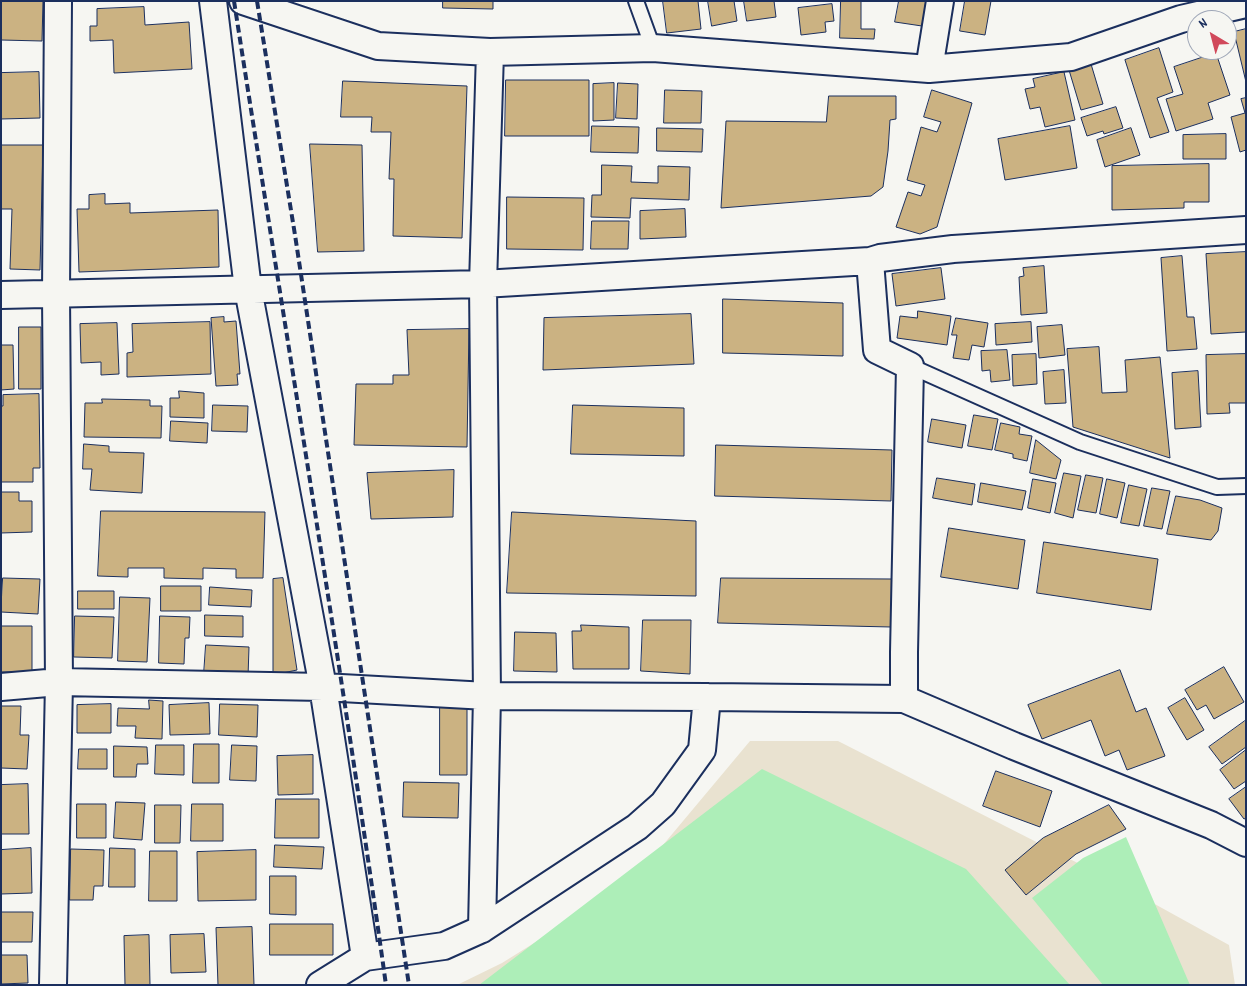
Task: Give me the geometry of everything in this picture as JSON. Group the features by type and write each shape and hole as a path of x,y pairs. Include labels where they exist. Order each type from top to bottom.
{"street":[{"path":"53,985 59,682 56,294 58,1"},
{"path":"213,1 248,289 323,687 365,957"},
{"path":"243,1 378,46 490,52 653,48 929,69 1071,57 1178,10 1246,4"},
{"path":"929,69 940,1"},
{"path":"482,929 487,696 483,284 490,52"},
{"path":"1,295 483,284 870,261 880,258 953,249 1246,230"},
{"path":"870,261 876,350 910,366 904,700"},
{"path":"1,687 59,682 323,687 487,696 904,700 1212,825 1246,843"},
{"path":"320,985 365,957 444,946 482,929 637,827 663,804 702,750 706,697"}],"lane":[{"path":"636,1 653,48"},
{"path":"910,366 1080,442 1217,487 1246,486"}],"shaded area":[{"path":"750,741 838,741 1113,881 1229,945 1235,985 457,985 502,963 632,882"}],"green space":[{"path":"762,769 966,869 1070,985 479,985"},
{"path":"1126,837 1190,985 1103,985 1032,898 1083,858"}],"building":[{"path":"1,1 43,1 42,41 1,40"},
{"path":"443,1 493,1 493,9 443,8"},
{"path":"663,1 698,1 701,29 667,33"},
{"path":"708,1 734,1 737,21 712,26"},
{"path":"744,1 774,1 776,17 747,21"},
{"path":"841,1 861,1 861,29 875,29 874,39 840,38"},
{"path":"899,1 926,1 922,26 895,22"},
{"path":"965,1 991,1 985,35 960,31"},
{"path":"832,4 834,21 825,22 826,32 801,35 798,8"},
{"path":"144,7 145,25 189,22 192,69 114,73 113,40 90,41 90,26 97,26 97,9"},
{"path":"1246,29 1246,82 1237,44 1237,31"},
{"path":"1159,48 1173,92 1157,98 1169,132 1150,138 1125,60"},
{"path":"1195,60 1218,60 1230,95 1208,103 1213,119 1176,131 1166,99 1183,94 1174,67"},
{"path":"1091,64 1103,104 1081,110 1069,70"},
{"path":"39,72 40,118 1,119 1,73"},
{"path":"1064,72 1075,120 1045,127 1040,107 1030,109 1025,89 1035,87 1033,79"},
{"path":"506,80 589,80 589,136 505,136"},
{"path":"343,81 467,86 462,238 393,236 394,179 389,179 391,132 371,132 372,117 341,117"},
{"path":"614,83 614,120 593,121 593,84"},
{"path":"618,83 638,84 637,119 616,118"},
{"path":"665,90 702,91 701,123 664,123"},
{"path":"932,90 972,103 937,227 920,234 896,227 908,192 921,196 925,185 907,180 921,127 937,132 941,122 924,117"},
{"path":"829,96 896,96 896,119 890,120 883,187 871,196 721,208 726,121 826,122"},
{"path":"1246,98 1246,150 1240,152 1231,117 1245,113 1241,99"},
{"path":"1116,107 1123,128 1104,134 1103,131 1087,136 1081,118"},
{"path":"592,126 639,127 638,153 591,152"},
{"path":"1070,126 1077,168 1005,180 998,139"},
{"path":"657,128 703,129 702,152 657,151"},
{"path":"1131,128 1140,155 1105,167 1097,140"},
{"path":"1226,134 1226,159 1183,159 1183,135"},
{"path":"310,144 362,145 364,251 318,252"},
{"path":"1,145 43,145 40,270 10,269 12,209 1,209"},
{"path":"1209,164 1209,202 1184,202 1184,208 1112,210 1112,166"},
{"path":"602,165 632,166 631,182 658,183 658,166 690,167 689,200 631,198 630,218 591,217 592,195 601,195"},
{"path":"105,194 105,204 130,203 130,213 218,210 219,267 79,272 77,209 89,209 89,195"},
{"path":"507,197 584,198 583,250 507,249"},
{"path":"685,209 686,237 640,239 640,211"},
{"path":"592,221 629,221 628,249 591,249"},
{"path":"1246,252 1246,332 1211,334 1206,254"},
{"path":"1182,256 1187,317 1194,317 1197,349 1167,351 1161,258"},
{"path":"1044,266 1047,313 1021,315 1019,277 1024,276 1023,268"},
{"path":"941,268 945,299 896,306 892,274"},
{"path":"723,299 843,303 843,356 723,353"},
{"path":"918,311 951,316 947,345 897,338 900,316 917,318"},
{"path":"691,314 694,364 543,370 544,318"},
{"path":"224,317 224,322 236,321 240,374 237,374 238,385 216,386 211,318"},
{"path":"956,318 988,323 984,347 972,345 969,360 953,358 957,335 952,335"},
{"path":"210,322 211,374 127,377 127,353 133,352 132,324"},
{"path":"1031,322 1032,342 996,345 995,324"},
{"path":"117,323 119,374 101,375 101,362 81,363 80,324"},
{"path":"1062,325 1065,355 1039,358 1037,327"},
{"path":"19,327 41,327 41,389 19,389"},
{"path":"469,329 467,447 354,445 356,384 393,384 393,375 409,375 407,330"},
{"path":"1,345 13,345 14,389 1,390"},
{"path":"1099,347 1102,393 1127,392 1125,360 1160,357 1170,458 1073,427 1067,349"},
{"path":"1007,350 1010,380 991,382 990,370 982,371 981,351"},
{"path":"1036,354 1037,384 1013,386 1012,355"},
{"path":"1246,354 1246,403 1229,403 1230,413 1207,414 1206,355"},
{"path":"1064,370 1066,403 1045,404 1043,372"},
{"path":"1198,371 1201,427 1175,429 1172,373"},
{"path":"179,391 204,393 204,418 170,417 170,398 179,398"},
{"path":"39,394 40,468 33,468 33,482 1,482 1,406 3,406 3,395"},
{"path":"102,399 150,400 150,406 162,406 161,438 84,437 85,403 102,403"},
{"path":"213,405 248,406 247,432 212,431"},
{"path":"573,405 684,408 684,456 571,454"},
{"path":"974,415 998,419 992,450 968,446"},
{"path":"932,419 966,425 962,448 928,442"},
{"path":"171,421 208,423 207,443 170,441"},
{"path":"1001,423 1020,427 1019,434 1032,436 1027,461 1013,458 1013,454 995,450"},
{"path":"1036,440 1061,460 1056,479 1030,473"},
{"path":"84,444 109,446 109,452 144,453 142,493 90,490 92,469 83,469"},
{"path":"716,445 892,450 891,501 715,496"},
{"path":"454,470 453,517 371,519 367,473"},
{"path":"1064,473 1081,476 1073,518 1055,513"},
{"path":"1086,475 1103,478 1096,513 1078,510"},
{"path":"937,478 975,484 972,505 933,498"},
{"path":"1033,479 1056,483 1050,513 1028,508"},
{"path":"1107,479 1125,483 1117,518 1100,514"},
{"path":"981,483 1026,491 1022,510 978,502"},
{"path":"1129,485 1147,489 1139,526 1121,523"},
{"path":"1152,488 1170,491 1162,529 1144,526"},
{"path":"1,492 19,492 19,501 32,501 32,532 1,533"},
{"path":"1176,496 1200,500 1222,508 1218,531 1211,540 1167,534"},
{"path":"101,511 265,512 263,578 236,578 236,569 203,568 203,579 164,578 164,568 128,568 128,577 98,576"},
{"path":"512,512 696,521 696,596 507,593"},
{"path":"949,528 1025,540 1018,589 941,577"},
{"path":"1044,542 1158,559 1151,610 1037,593"},
{"path":"3,578 40,579 38,614 1,612"},
{"path":"283,578 297,670 273,675 273,579"},
{"path":"721,578 892,579 891,627 718,623"},
{"path":"161,586 201,586 201,611 161,611"},
{"path":"210,587 252,590 251,607 209,605"},
{"path":"78,591 114,591 114,609 78,609"},
{"path":"120,597 150,598 147,662 118,661"},
{"path":"205,615 243,616 243,637 205,636"},
{"path":"75,616 114,617 112,658 74,657"},
{"path":"160,616 190,617 189,638 185,638 184,664 159,663"},
{"path":"643,620 691,620 690,674 641,671"},
{"path":"581,625 629,627 629,669 573,669 572,631 581,631"},
{"path":"1,626 32,626 32,672 1,672"},
{"path":"515,632 556,633 557,672 514,671"},
{"path":"206,645 249,647 248,677 204,674"},
{"path":"1224,667 1244,702 1214,719 1206,705 1197,710 1185,690"},
{"path":"1120,670 1136,712 1146,708 1165,756 1127,770 1119,750 1105,756 1091,720 1042,739 1028,705"},
{"path":"1185,698 1204,730 1187,740 1168,708"},
{"path":"149,700 163,701 162,739 135,738 136,726 117,726 118,708 149,709"},
{"path":"209,703 210,734 170,735 169,705"},
{"path":"440,703 467,703 467,775 440,775"},
{"path":"111,704 111,733 77,733 77,705"},
{"path":"220,704 258,705 257,737 219,735"},
{"path":"1,706 21,706 20,735 29,735 27,769 1,768"},
{"path":"1245,721 1246,747 1222,764 1209,747"},
{"path":"194,744 219,744 219,783 193,783"},
{"path":"156,745 184,745 184,775 155,774"},
{"path":"232,745 257,746 256,781 230,780"},
{"path":"114,746 147,747 148,764 137,764 136,777 114,777"},
{"path":"79,749 107,749 107,769 78,769"},
{"path":"1246,750 1246,781 1234,789 1220,770"},
{"path":"313,755 313,794 278,795 277,756"},
{"path":"996,771 1052,791 1040,827 983,806"},
{"path":"404,782 459,783 458,818 403,817"},
{"path":"28,784 29,834 1,834 1,785"},
{"path":"1246,787 1246,818 1244,819 1229,799"},
{"path":"276,799 319,799 319,838 275,838"},
{"path":"116,802 145,803 142,840 114,838"},
{"path":"77,804 106,804 106,838 77,838"},
{"path":"192,804 223,804 223,841 191,841"},
{"path":"155,805 181,805 180,843 155,843"},
{"path":"1109,805 1126,829 1076,854 1026,895 1005,870 1043,838"},
{"path":"275,845 324,847 322,869 274,867"},
{"path":"31,848 32,893 1,894 1,850"},
{"path":"110,848 135,849 135,887 109,887"},
{"path":"71,849 104,850 103,886 94,886 93,900 70,900"},
{"path":"256,850 256,900 198,901 197,852"},
{"path":"150,851 177,851 177,901 149,901"},
{"path":"270,876 296,876 296,915 270,914"},
{"path":"1,912 33,912 32,942 1,942"},
{"path":"270,924 333,924 333,955 270,955"},
{"path":"252,927 254,985 218,985 216,928"},
{"path":"204,934 206,972 171,973 170,935"},
{"path":"149,935 150,985 125,985 124,936"},
{"path":"1,955 27,955 28,983 1,984"}],"railway":[{"path":"234,1 331,616 386,985"},
{"path":"257,1 295,235 409,985"}]}
